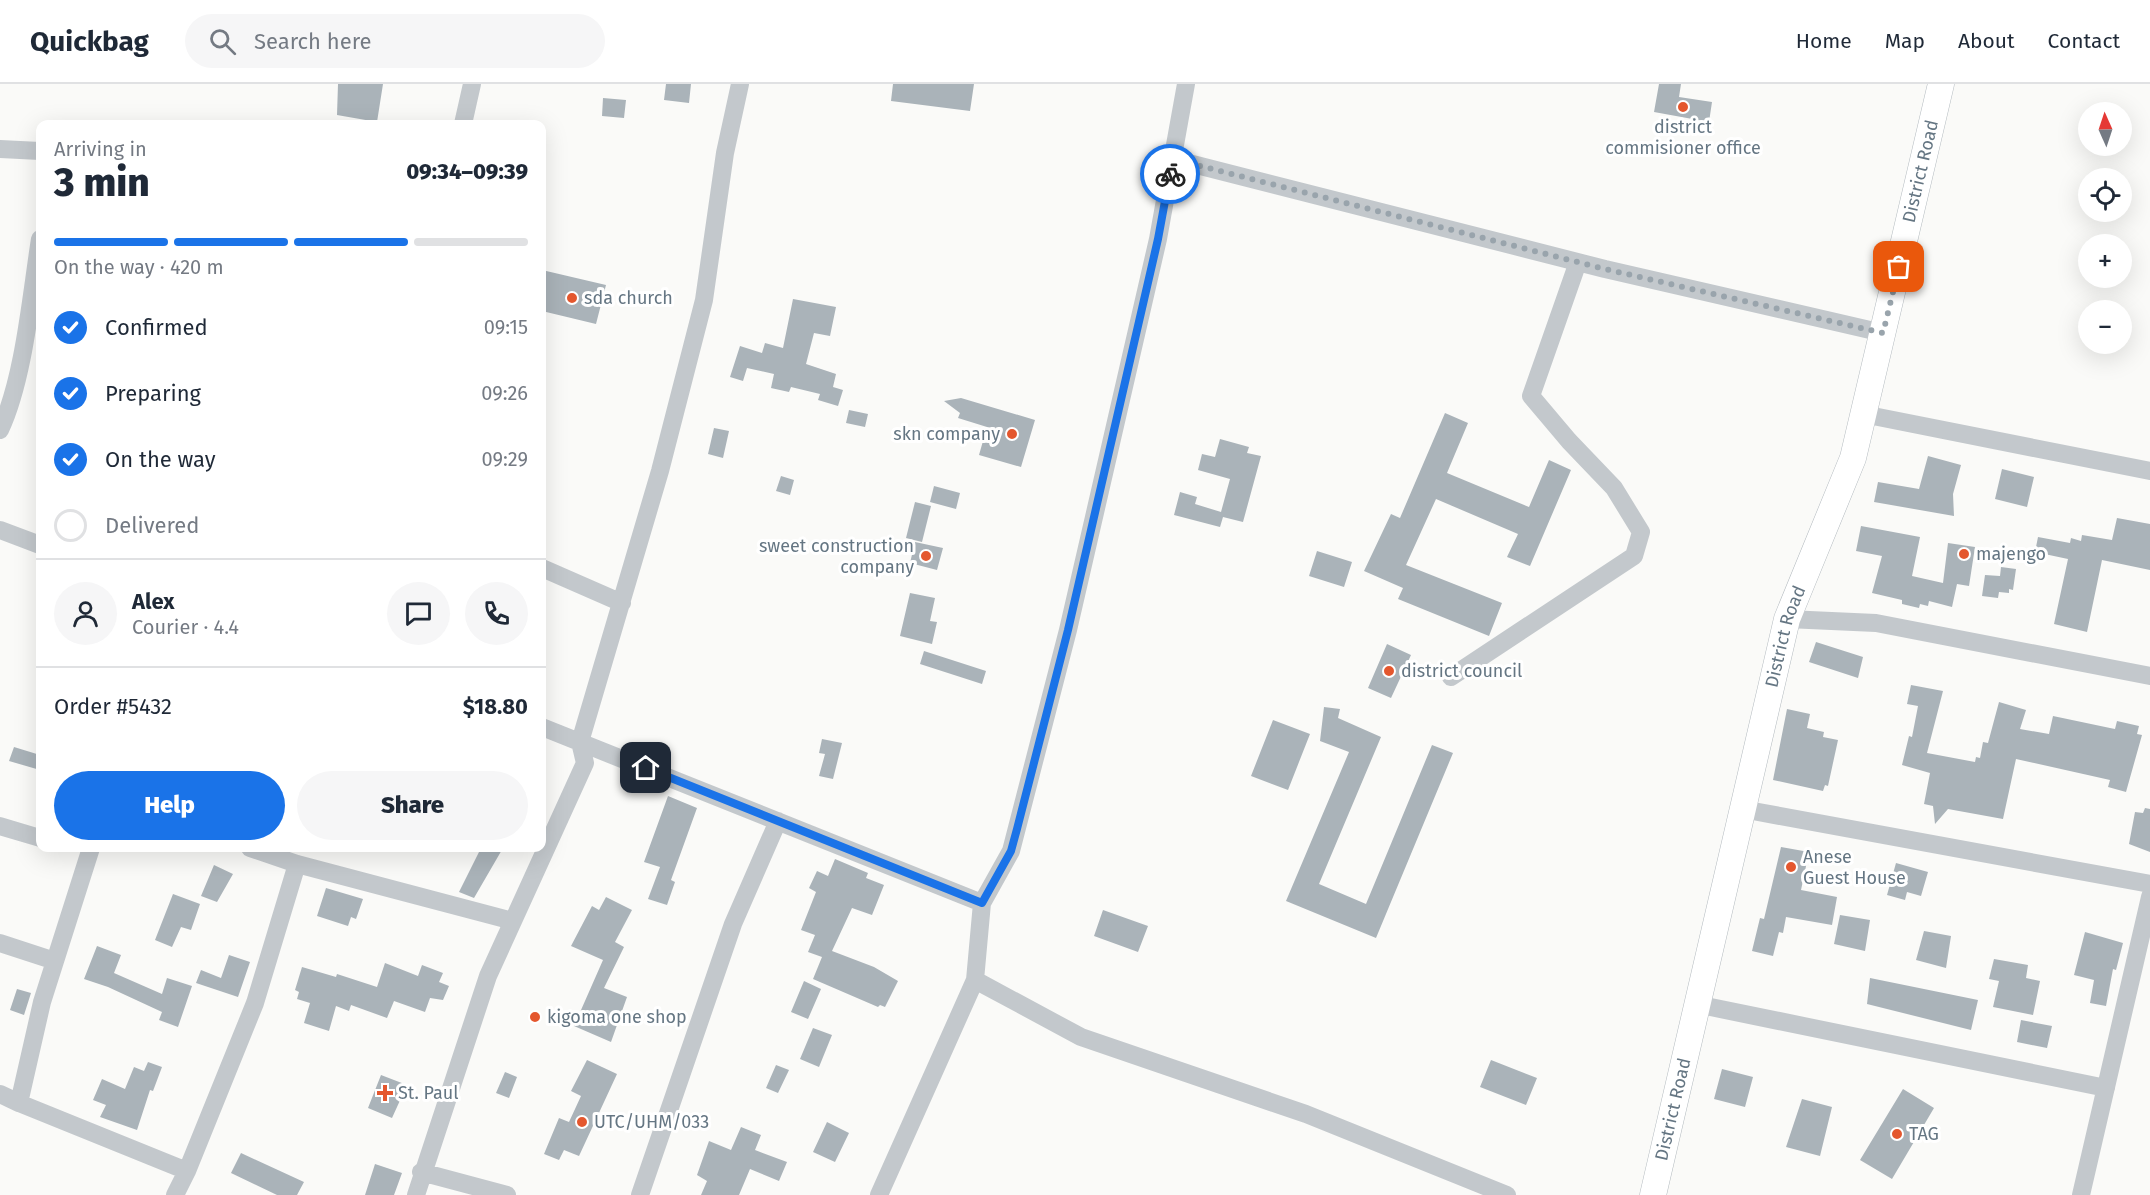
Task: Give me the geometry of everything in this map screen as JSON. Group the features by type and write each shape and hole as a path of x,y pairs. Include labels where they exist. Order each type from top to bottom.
{"street":[{"path":"464,120 472,84"},
{"path":"546,849 585,763 580,742 622,603 704,300 725,153 741,84"},
{"path":"879,1195 975,980 982,903 1011,851 1068,630 1158,239 1186,84"},
{"name":"District Road","path":"1653,1195 1787,619 1853,458 1941,84"},
{"path":"0,149 36,151"},
{"path":"1173,159 1578,262 1883,333"},
{"path":"1451,677 1634,556 1641,532 1614,488 1569,441 1531,396 1578,262"},
{"path":"0,430 6,417 24,341 36,264"},
{"path":"1863,414 2150,471"},
{"path":"0,530 36,544"},
{"path":"546,570 622,603"},
{"path":"1787,619 1876,623 2150,675"},
{"path":"546,729 982,903"},
{"path":"1742,809 2150,884"},
{"path":"640,1195 733,924 778,821"},
{"path":"0,826 36,837"},
{"path":"19,1103 42,1002 84,852"},
{"path":"262,852 297,864 513,921"},
{"path":"416,1195 488,976 544,852"},
{"path":"175,1195 187,1171 255,1002 297,864"},
{"path":"2081,1195 2150,897"},
{"path":"0,943 55,961"},
{"path":"975,980 1081,1037 1306,1114 1507,1195"},
{"path":"1696,1004 2106,1088"},
{"path":"0,1094 187,1171"},
{"path":"422,1172 507,1195"}],"building":[{"path":"338,84 383,84 377,120 337,115"},
{"path":"666,84 691,84 689,103 664,100"},
{"path":"893,84 974,84 970,111 891,101"},
{"name":"district commisioner office","path":"1659,84 1681,84 1679,97 1712,102 1709,122 1654,112"},
{"path":"603,98 626,100 624,118 602,116"},
{"name":"sda church","path":"546,271 606,285 596,324 546,312"},
{"path":"793,299 836,307 830,336 814,333 806,364 836,374 833,387 843,390 838,406 818,400 820,394 791,387 789,392 771,388 774,374 747,368 743,381 730,377 740,346 762,353 765,343 783,348"},
{"name":"skn company","path":"961,398 1035,420 1021,467 979,455 987,427 958,418 960,413 944,401"},
{"path":"849,410 868,414 865,427 846,423"},
{"path":"1445,413 1468,423 1447,473 1529,507 1549,460 1571,470 1530,566 1507,557 1518,534 1436,499 1406,565 1502,603 1489,636 1398,599 1403,588 1364,571 1391,514 1400,518"},
{"path":"714,428 729,431 723,458 708,454"},
{"path":"1220,439 1249,447 1247,453 1261,456 1243,522 1223,517 1220,527 1174,515 1180,492 1197,497 1195,504 1221,512 1230,479 1198,470 1202,454 1215,457"},
{"path":"1928,456 1961,465 1953,494 1954,516 1874,502 1878,482 1919,489"},
{"path":"2002,469 2034,477 2027,507 1995,499"},
{"path":"781,476 794,480 790,495 776,491"},
{"path":"934,486 960,493 956,509 930,502"},
{"path":"915,502 931,506 922,542 906,538"},
{"path":"2117,518 2150,524 2150,570 2102,560 2087,632 2054,624 2068,559 2035,552 2038,537 2070,543 2071,538 2081,541 2082,535 2112,540"},
{"path":"1861,526 1920,537 1912,576 1943,583 1948,543 1975,547 1969,586 1957,584 1952,607 1929,601 1928,606 1920,604 1919,608 1902,604 1902,600 1872,593 1882,556 1856,551"},
{"name":"sweet construction company","path":"915,542 943,548 937,570 910,563"},
{"path":"1317,551 1352,562 1344,587 1309,576"},
{"path":"2001,567 2016,569 2013,590 2009,589 2009,593 1999,592 1998,598 1982,596 1985,575 2000,576"},
{"path":"910,593 935,598 930,621 937,622 932,644 900,636"},
{"path":"1816,642 1863,657 1858,678 1809,662"},
{"name":"district council","path":"1387,644 1411,655 1391,698 1368,688"},
{"path":"924,651 986,671 982,684 920,664"},
{"path":"1911,685 1943,691 1927,753 1975,762 1976,757 1980,758 1983,742 1988,743 1999,702 2026,710 2020,729 2049,734 2053,716 2115,729 2117,721 2139,726 2137,734 2142,735 2126,792 2108,787 2110,780 2016,759 2003,819 1948,809 1935,824 1933,806 1924,804 1930,773 1902,765 1909,736 1912,737 1918,706 1907,704"},
{"path":"1324,707 1340,709 1338,718 1381,737 1319,884 1366,904 1432,745 1453,753 1376,938 1286,901 1349,752 1320,741"},
{"path":"1787,709 1810,714 1807,728 1824,732 1823,737 1838,740 1828,786 1825,785 1823,791 1773,780"},
{"path":"1273,720 1310,734 1288,790 1251,776"},
{"path":"822,739 842,743 833,779 819,776 825,754 819,753"},
{"path":"14,747 36,754 36,769 9,761"},
{"path":"668,796 697,808 671,880 675,882 667,905 648,899 660,867 644,862"},
{"path":"2145,808 2150,809 2150,852 2129,844 2135,812 2143,813"},
{"path":"1781,847 1809,852 1801,890 1837,897 1832,925 1786,917 1783,933 1779,932 1773,956 1752,951 1760,918 1764,919"},
{"path":"479,852 501,852 474,898 459,892"},
{"path":"835,859 868,873 866,878 884,885 872,915 852,908 832,951 874,967 898,981 885,1007 880,1005 878,1007 813,979 822,957 808,952 815,935 801,930 816,892 809,888 817,871 828,876"},
{"path":"1896,863 1928,872 1921,896 1907,892 1905,900 1887,895"},
{"path":"214,865 233,874 217,902 201,896"},
{"path":"326,888 363,899 356,919 351,917 348,926 317,916"},
{"path":"173,894 200,904 191,930 181,927 172,947 155,940"},
{"path":"606,897 632,910 615,942 624,947 604,988 627,997 611,1042 574,1026 603,960 571,946 592,906 599,910"},
{"path":"1103,910 1148,926 1138,952 1094,936"},
{"path":"1840,915 1870,920 1865,951 1834,944"},
{"path":"1924,931 1951,936 1946,968 1916,960"},
{"path":"2085,932 2123,943 2116,970 2113,969 2106,1006 2090,1003 2094,980 2074,975"},
{"path":"97,946 121,955 114,973 162,994 167,978 192,986 178,1027 159,1020 162,1012 108,987 84,979"},
{"path":"229,955 250,962 238,997 196,983 201,970 221,978"},
{"path":"1994,959 2028,965 2026,978 2040,981 2033,1015 1993,1007 1999,981 1989,979"},
{"path":"385,963 418,976 422,965 443,973 439,982 449,986 443,1000 430,998 425,1012 394,1001 387,1018 351,1005 349,1011 336,1006 329,1031 304,1023 310,1003 297,999 299,992 295,990 302,967 336,977 337,974 377,987"},
{"path":"1870,978 1978,1000 1971,1030 1867,1004"},
{"path":"804,981 821,989 808,1019 791,1012"},
{"path":"17,989 31,993 24,1015 10,1010"},
{"path":"2021,1020 2052,1026 2047,1048 2017,1042"},
{"path":"813,1028 832,1035 819,1067 800,1059"},
{"path":"587,1060 617,1074 579,1156 564,1150 559,1160 544,1154 559,1118 569,1122 581,1096 571,1091"},
{"path":"1491,1060 1537,1078 1526,1105 1480,1087"},
{"path":"148,1062 162,1067 153,1091 150,1090 137,1130 100,1117 106,1105 93,1100 102,1079 125,1089 134,1067 144,1071"},
{"path":"776,1065 789,1070 778,1093 766,1088"},
{"path":"1722,1069 1753,1077 1745,1107 1714,1099"},
{"path":"505,1072 517,1077 509,1098 496,1093"},
{"path":"381,1075 407,1085 392,1118 368,1108"},
{"name":"TAG","path":"1903,1089 1934,1108 1892,1179 1860,1160"},
{"path":"1802,1099 1832,1107 1820,1156 1786,1147"},
{"path":"827,1122 849,1133 835,1162 813,1152"},
{"path":"741,1127 761,1135 755,1150 787,1162 779,1181 750,1169 739,1195 701,1195 707,1181 697,1175 709,1141 731,1150"},
{"path":"241,1153 304,1182 297,1195 277,1195 231,1173"},
{"path":"375,1164 402,1173 394,1195 365,1195"}],"way so far":[{"path":"1170,174 1173,159 1605,269 1883,333 1899,267"}],"place":[{"name":"district commisioner office","path":"1683,107"},
{"name":"sda church","path":"572,298"},
{"name":"skn company","path":"1012,434"},
{"name":"majengo","path":"1964,554"},
{"name":"sweet construction company","path":"926,556"},
{"name":"district council","path":"1389,671"},
{"name":"Anese Guest House","path":"1791,867"},
{"name":"kigoma one shop","path":"535,1017"},
{"name":"St. Paul","path":"385,1093"},
{"name":"UTC/UHM/033","path":"582,1122"},
{"name":"TAG","path":"1897,1134"}],"route":[{"path":"646,768 982,903 1011,851 1017,829 1068,630 1158,239 1170,174"}]}
